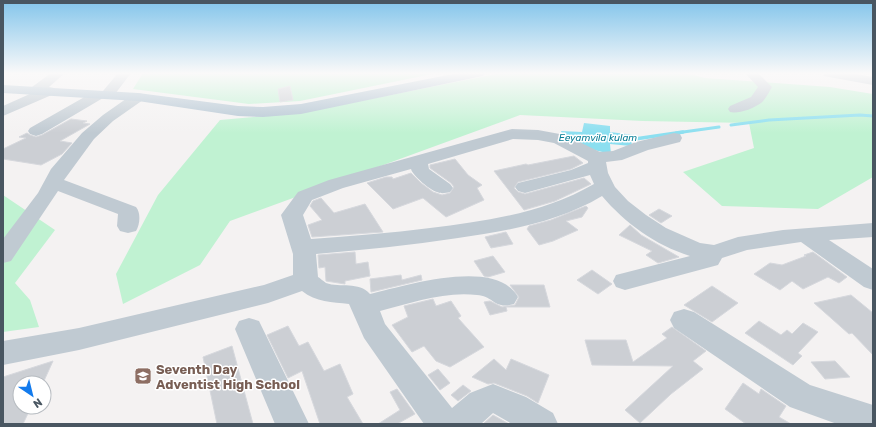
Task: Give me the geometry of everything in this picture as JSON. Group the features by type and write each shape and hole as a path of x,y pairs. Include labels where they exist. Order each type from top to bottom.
{"main road":[{"path":"79,93 138,97 238,111 301,109 382,93"}],"street":[{"path":"3,111 37,93"},
{"path":"734,109 756,100 761,93"},
{"path":"36,131 104,95"},
{"path":"3,255 47,194 58,173 88,136 108,118 138,97"},
{"path":"305,280 307,266 304,247 298,236 292,215 305,196 336,184 419,162 512,134 538,135 559,138 597,162 605,186 616,202 657,232 693,250 712,253 735,246 772,238 873,230"},
{"path":"526,187 577,174 597,162 642,146 674,138"},
{"path":"419,162 420,171 443,188"},
{"path":"53,182 129,211 128,226"},
{"path":"304,247 375,242 472,229 529,218 586,199 605,186"},
{"path":"806,235 873,281"},
{"path":"625,281 710,259 712,253"},
{"path":"305,280 319,292 357,296 364,305 374,330 444,424"},
{"path":"3,353 79,339 268,294 305,280"},
{"path":"364,305 422,290 474,285 494,288 505,297"},
{"path":"684,320 801,397 873,421"},
{"path":"248,329 292,424"},
{"path":"457,424 481,403 493,398 515,408 541,424"}],"green space":[{"path":"163,93 340,93 300,101 249,104"},
{"path":"401,93 866,93 873,94 873,177 818,209 722,206 683,172 754,148 749,123 643,121 520,115 230,221 200,265 123,304 116,274 158,195 220,120 300,113"},
{"path":"3,195 55,230 15,283 30,300 39,327 3,332"}],"water":[{"name":"Eeyamvila kulam","path":"584,123 610,126 610,132 634,135 631,146 610,144 611,154 577,146 564,139 561,131 582,132"}],"building":[{"path":"279,93 291,93 293,100 280,102"},
{"path":"71,119 87,121 83,123 90,124 60,141 72,143 62,154 41,165 3,159 3,149 26,138 19,137 27,133 36,137 42,135"},
{"path":"574,156 583,163 571,169 518,182 514,188 518,192 525,194 584,178 591,184 555,201 524,210 494,171 526,164 528,165"},
{"path":"455,159 468,175 482,185 477,188 484,200 446,217 423,198 393,209 367,183 386,177 392,177 393,179 411,173 433,192 442,195 450,193 454,187 451,183 430,168 430,165"},
{"path":"321,198 334,213 365,204 383,232 312,237 308,225 322,220 310,206 313,201"},
{"path":"586,206 588,208 582,217 566,221 578,230 553,241 539,245 527,229 529,226 551,220"},
{"path":"659,209 672,216 661,223 649,215"},
{"path":"630,225 641,235 679,257 658,263 646,255 652,251 619,235"},
{"path":"506,232 513,244 491,248 485,237"},
{"path":"355,252 356,264 368,262 370,276 345,281 345,284 326,281 325,267 319,268 318,255"},
{"path":"813,252 847,277 839,283 828,277 803,289 792,281 780,290 754,274 770,263 782,265"},
{"path":"493,256 505,272 488,277 484,276 474,261"},
{"path":"592,270 612,284 598,294 577,280"},
{"path":"401,275 402,280 421,275 422,280 371,292 370,279"},
{"path":"510,285 544,285 550,307 506,307 507,311 490,315 484,302 490,301 502,307 515,305 519,297"},
{"path":"712,286 738,303 712,322 684,305"},
{"path":"851,295 873,313 873,355 852,333 849,334 814,303"},
{"path":"433,299 436,306 451,301 461,316 458,318 484,347 450,367 436,361 424,346 412,352 392,325 408,317 404,306"},
{"path":"759,321 781,335 787,330 792,334 803,323 818,332 798,353 802,356 793,365 745,333"},
{"path":"288,326 299,346 308,342 324,371 340,364 353,394 347,397 363,424 320,424 302,371 288,378 267,335"},
{"path":"672,327 706,351 693,361 703,369 671,394 640,423 625,410 673,366 592,365 585,340 626,340 633,362 667,338 662,334"},
{"path":"232,346 253,424 217,424 203,357"},
{"path":"494,359 506,370 511,359 549,375 538,403 527,396 494,383 488,384 472,377"},
{"path":"53,361 47,375 12,375 12,415 27,415 23,424 3,424 3,377"},
{"path":"835,361 850,377 825,379 811,362"},
{"path":"438,369 450,383 440,390 428,375"},
{"path":"743,383 759,394 761,389 786,406 779,417 791,424 746,424 725,409"},
{"path":"463,385 471,391 458,401 451,395"},
{"path":"397,389 415,414 397,424 378,424 400,410 390,392"},
{"path":"493,415 509,424 483,424"}],"waterway":[{"path":"731,125 769,120 860,115 873,116"},
{"path":"679,133 719,127"},
{"path":"628,140 679,133"}],"place":[{"name":"Seventh Day Adventist High School","path":"143,376"}]}
